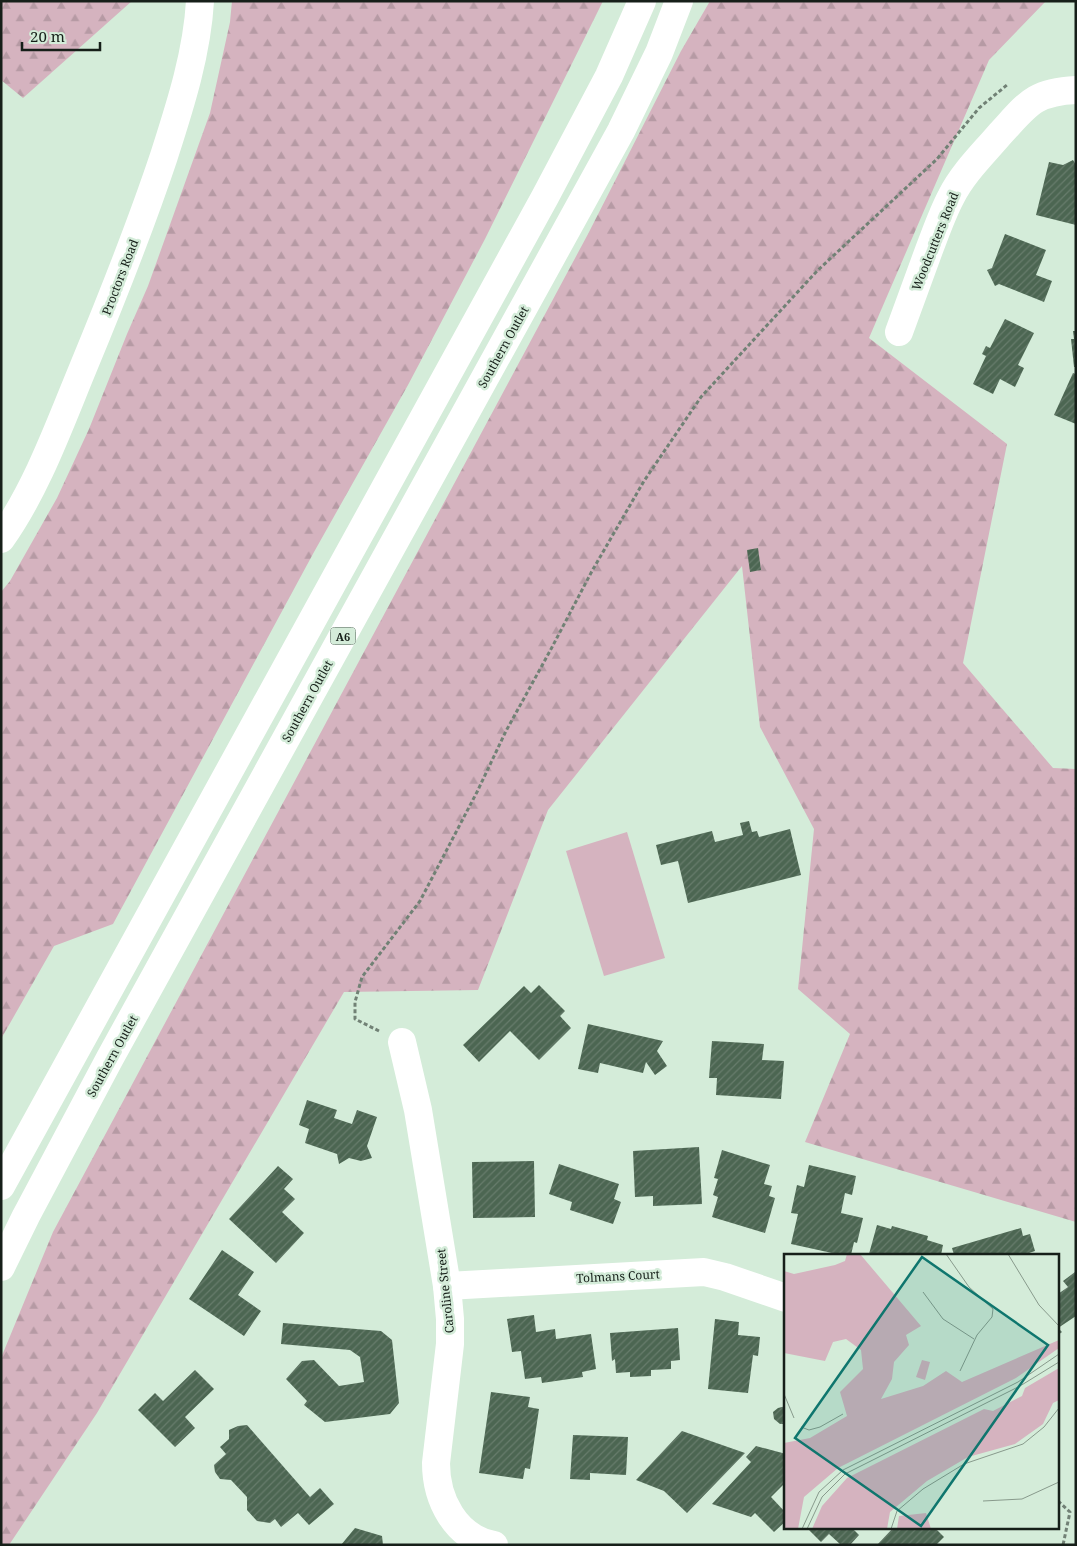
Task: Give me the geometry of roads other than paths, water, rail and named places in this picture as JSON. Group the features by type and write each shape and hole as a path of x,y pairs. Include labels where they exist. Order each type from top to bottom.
{"main road":[{"name":"Proctors Road","path":"1,539 23,503 55,435 142,219 179,107 195,40 200,1"},
{"path":"1,1186 555,180 609,76 642,1"},
{"name":"Southern Outlet","path":"1,1267 34,1200 110,1058 621,131 659,53 679,1"},
{"name":"Woodcutters Road","path":"899,332 951,197 975,162 1022,110 1032,102 1041,96 1054,92 1076,90"},
{"name":"Caroline Street","path":"402,1042 418,1110 447,1286 450,1319 450,1344 436,1463 436,1480 441,1499 461,1528 484,1543 494,1545"},
{"name":"Tolmans Court","path":"447,1286 704,1272 725,1276 784,1297"}]}
